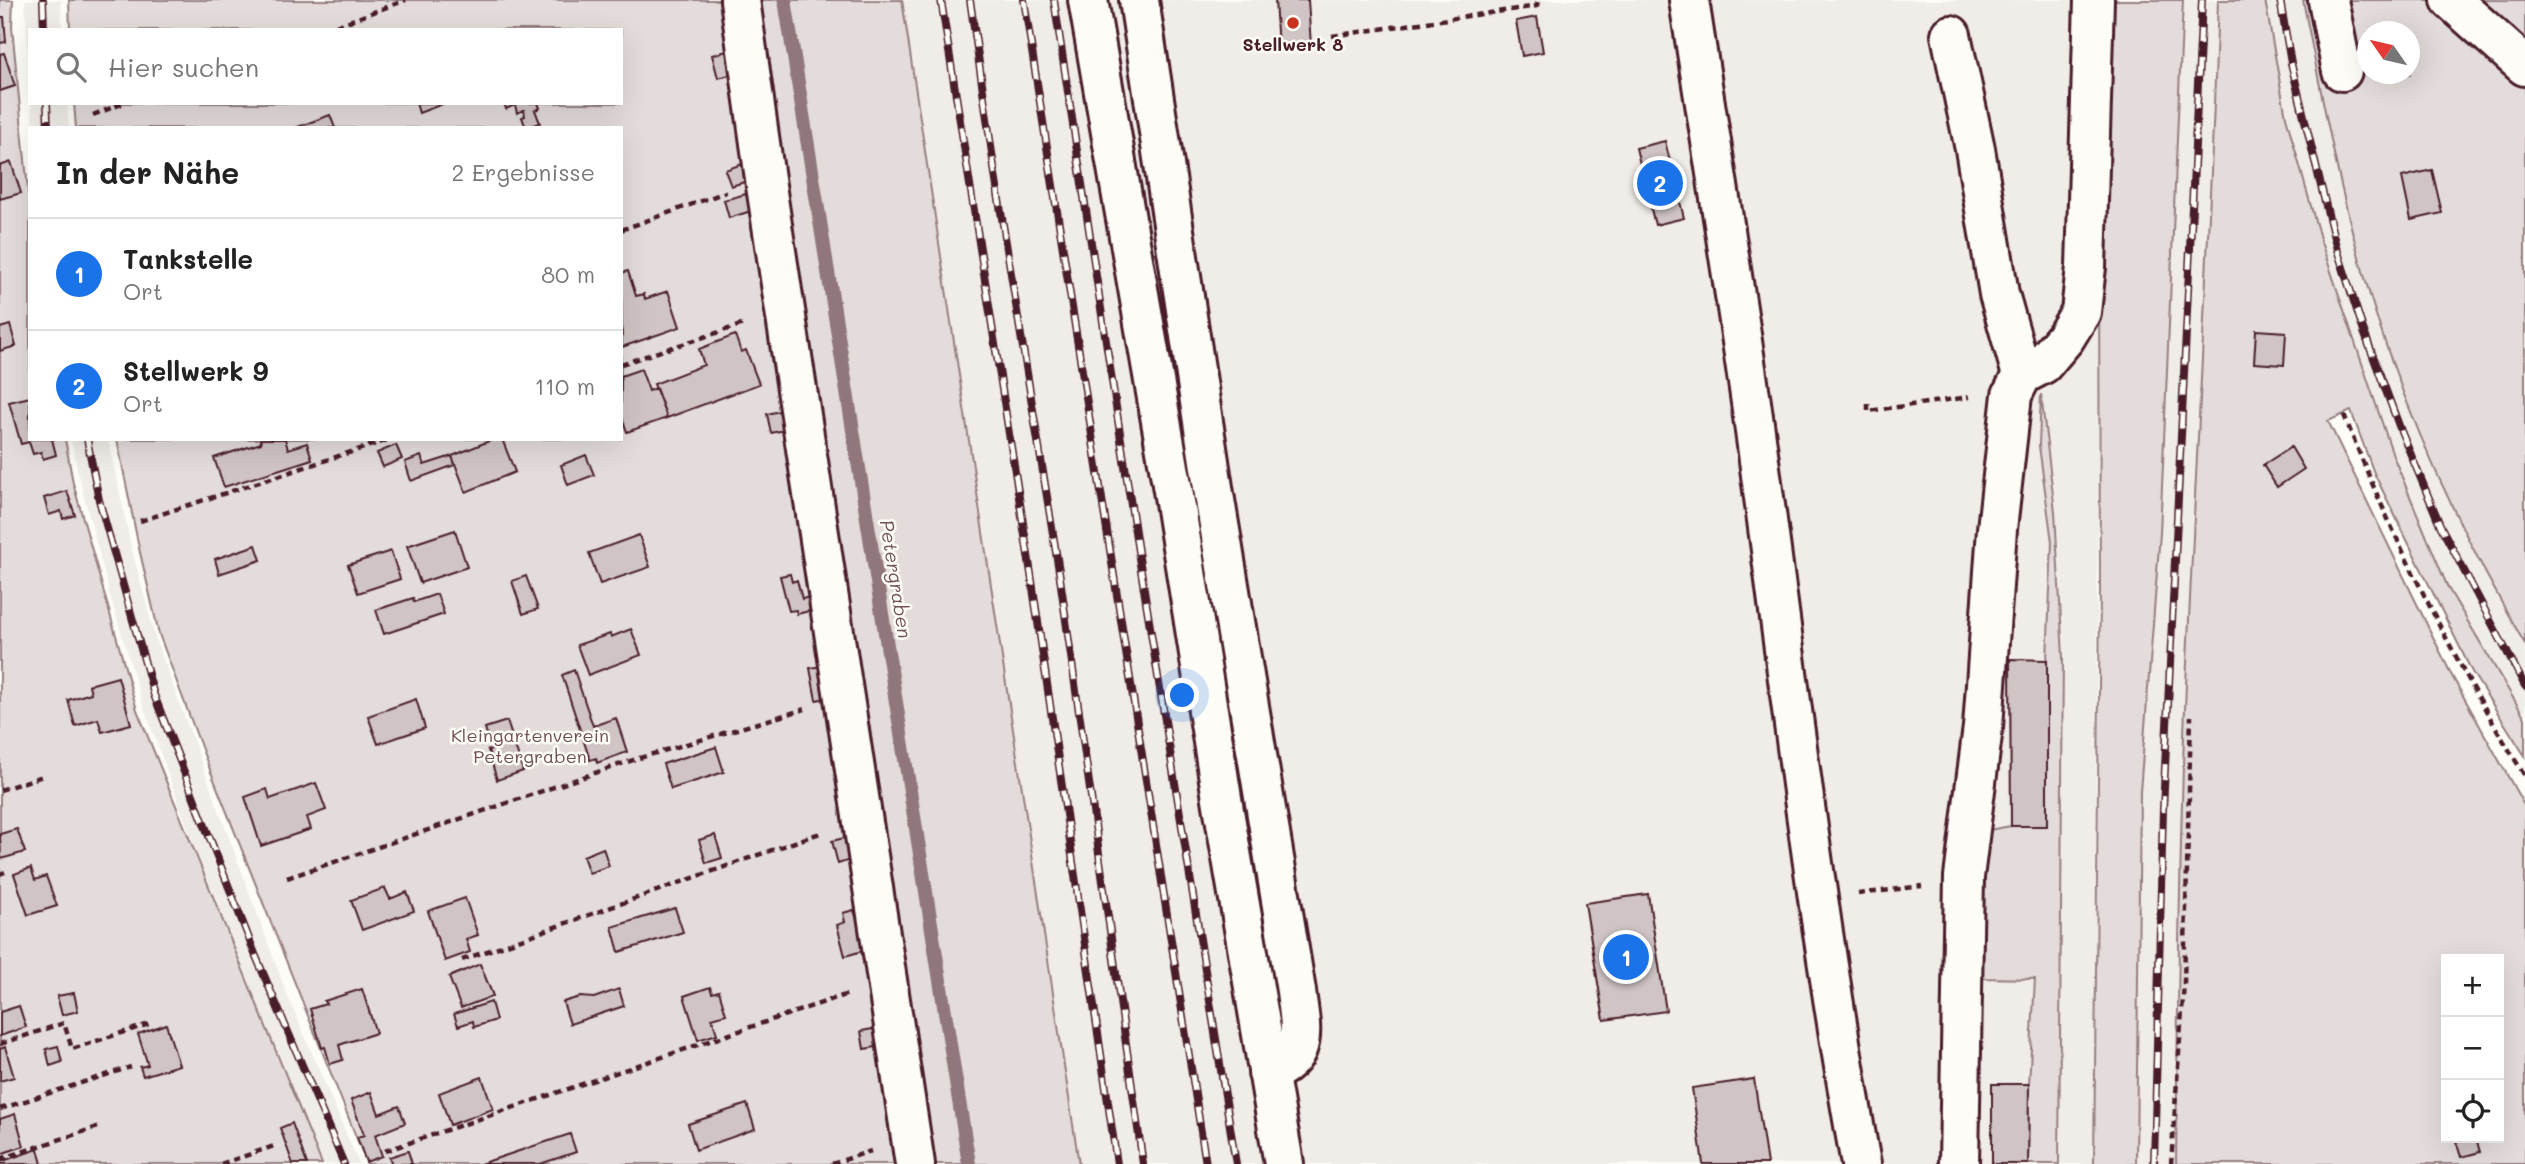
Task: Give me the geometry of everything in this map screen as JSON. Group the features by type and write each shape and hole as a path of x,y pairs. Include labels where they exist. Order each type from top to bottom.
{"lane":[{"path":"740,0 915,1164"},
{"path":"1088,0 1174,496 1284,1164"},
{"path":"1139,0 1209,468 1296,991 1301,1041 1294,1057 1279,1069 1268,1073"},
{"path":"1689,0 1756,436 1845,1077 1861,1164"},
{"path":"2016,389 2065,338 2081,312 2086,267 2094,0"},
{"path":"2328,0 2343,71"},
{"path":"2451,0 2525,66"},
{"path":"1951,35 1975,149 2016,389 1997,529 1983,727 1964,877 1959,1164"}],"path":[{"path":"330,28 406,0"},
{"path":"1332,36 1451,17 1497,13 1537,6 1538,0"},
{"path":"93,115 119,105"},
{"path":"623,229 765,179"},
{"path":"623,363 785,312"},
{"path":"1868,403 1868,411 2016,389"},
{"path":"2344,415 2369,479 2440,627 2484,709 2525,776"},
{"path":"140,522 385,441"},
{"path":"287,878 636,759 845,698"},
{"path":"2171,1164 2184,983 2191,716"},
{"path":"0,790 43,776"},
{"path":"462,960 863,817"},
{"path":"1819,900 1923,886 1964,877"},
{"path":"385,1151 888,981"},
{"path":"0,1044 64,1023 72,1049 149,1024"},
{"path":"0,1109 131,1067"},
{"path":"0,1159 101,1126"},
{"path":"221,1164 277,1145"}],"shaded area":[{"path":"25,0 61,0 62,28 28,28 28,55"},
{"path":"902,0 2109,0 2099,267 2094,1164 1079,1164"},
{"path":"2183,0 2218,0 2211,200 2185,709 2176,1164 2136,1164 2140,792 2160,533"},
{"path":"2265,0 2303,0 2330,137 2355,239 2388,351 2432,461 2477,555 2525,644 2525,718 2448,588 2394,458 2321,242 2286,117"},
{"path":"31,105 67,105 69,126 33,126"},
{"path":"71,441 108,441 132,550 155,637 286,992 359,1164 323,1164 195,848 143,705 111,599"}],"green space":[{"path":"0,0 13,0 12,27 28,191 28,441 65,441 73,483 137,710 322,1164 0,1164"},
{"name":"Kleingartenverein Petergraben","path":"69,0 726,0 903,1164 367,1164 203,752 159,634 117,441 623,441 623,126 76,126 74,105 623,105 623,28 70,28"},
{"path":"749,0 902,0 1079,1164 925,1164"},
{"path":"2109,0 2183,0 2160,533 2140,792 2136,1164 2094,1164 2100,592 2099,267"},
{"path":"2218,0 2265,0 2286,117 2321,242 2394,458 2448,588 2525,718 2525,756 2472,672 2374,473 2351,411 2328,421 2452,676 2525,807 2525,1164 2176,1164 2185,708"},
{"path":"2303,0 2525,0 2525,644 2449,500 2402,389 2361,265 2329,133"},
{"path":"2041,394 2055,512 2063,657 2059,1164 2028,1164 2035,979 1979,978 1982,839 1989,830 2047,825 2047,660 2052,542 2039,446"}],"building":[{"name":"Stellwerk 8","path":"1275,0 1308,0 1311,46 1278,48"},
{"path":"0,17 4,17 6,42 0,43"},
{"path":"1537,17 1543,52 1522,56 1516,21"},
{"path":"731,50 737,73 718,78 712,55"},
{"path":"4,53 15,86 0,91 0,54"},
{"path":"417,105 440,105 419,113"},
{"path":"515,105 539,105 540,108 535,110 540,123 525,126 522,117 525,116 524,110 517,113"},
{"path":"330,115 334,126 300,126"},
{"path":"1665,141 1684,218 1655,225 1636,148"},
{"path":"11,162 21,193 0,199 0,166"},
{"path":"745,163 751,180 731,186 725,170"},
{"path":"2432,170 2442,213 2411,220 2402,177"},
{"path":"746,194 751,211 729,218 724,200"},
{"path":"628,271 636,296 644,294 645,299 668,291 680,327 623,347 623,272"},
{"path":"10,325 16,346 0,351 0,328"},
{"path":"2256,330 2286,332 2284,365 2254,363"},
{"path":"735,335 741,352 746,350 759,384 667,418 654,384 704,365 699,349"},
{"path":"641,369 649,391 656,388 667,418 627,432 623,420 623,375"},
{"path":"28,397 28,441 52,441 56,455 43,459 41,452 33,454 29,442 21,444 9,402"},
{"path":"784,410 789,429 771,433 767,414"},
{"path":"286,441 288,449 307,443 312,459 224,487 214,458 261,443"},
{"path":"489,441 503,441 515,472 466,492 452,456"},
{"path":"396,445 402,459 383,467 377,453"},
{"path":"2291,447 2304,469 2277,487 2263,465"},
{"path":"586,455 594,475 568,485 561,465"},
{"path":"421,456 424,465 452,456 455,465 411,481 405,462"},
{"path":"67,491 75,515 63,519 61,511 49,515 44,498"},
{"path":"455,530 467,567 420,583 407,546"},
{"path":"639,535 650,567 600,584 589,553"},
{"path":"256,545 261,560 219,574 215,559"},
{"path":"391,551 400,579 358,593 348,565"},
{"path":"790,574 792,582 797,580 802,599 814,596 817,609 797,614 796,610 789,611 780,576"},
{"path":"526,576 538,609 523,614 512,581"},
{"path":"437,594 444,614 384,634 376,610 413,598 414,602"},
{"path":"631,629 641,655 588,675 577,645"},
{"path":"2010,659 2047,660 2047,826 2011,826"},
{"path":"828,665 833,697 816,700 810,668"},
{"path":"574,670 593,726 616,718 627,752 597,763 596,758 590,760 562,675"},
{"path":"118,677 131,724 102,732 98,719 75,726 68,700 91,693 89,685"},
{"path":"416,699 425,728 378,744 368,716"},
{"path":"507,721 523,771 497,780 485,728"},
{"path":"716,747 724,772 671,789 663,764"},
{"path":"316,783 326,810 307,817 311,829 261,846 245,797 267,789 270,799"},
{"path":"17,829 25,852 1,859 0,834"},
{"path":"715,835 722,858 706,863 699,840"},
{"path":"848,837 853,859 838,864 832,841"},
{"path":"603,848 609,866 589,873 583,856"},
{"path":"31,868 35,880 46,876 57,906 28,915 14,874"},
{"path":"385,888 390,899 407,892 414,911 362,930 351,900"},
{"path":"1648,894 1666,1011 1604,1020 1585,903"},
{"path":"465,898 478,935 466,939 470,952 445,961 428,911"},
{"path":"675,908 683,932 619,952 612,927"},
{"path":"854,910 866,950 845,956 837,925 845,922 843,913"},
{"path":"480,964 493,996 461,1008 449,977"},
{"path":"710,987 712,993 719,991 726,1014 712,1018 717,1034 698,1040 684,996"},
{"path":"362,989 376,1033 339,1045 343,1060 330,1064 310,1009 326,1004 324,1001"},
{"path":"619,989 624,1006 570,1024 563,1002 580,997 594,998"},
{"path":"74,993 78,1011 62,1015 57,996"},
{"path":"491,1002 496,1020 474,1027 473,1021 458,1026 454,1014"},
{"path":"19,1006 26,1027 0,1036 0,1012"},
{"path":"166,1024 179,1065 143,1076 140,1067 148,1065 138,1034"},
{"path":"879,1028 882,1046 864,1049 861,1031"},
{"path":"58,1046 62,1062 50,1066 46,1049"},
{"path":"5,1047 14,1077 0,1081 0,1049"},
{"path":"482,1077 493,1109 450,1125 439,1093"},
{"path":"1754,1079 1767,1164 1703,1164 1692,1088"},
{"path":"1992,1084 2029,1084 2028,1164 1992,1164"},
{"path":"371,1092 379,1114 399,1106 405,1123 375,1135 382,1156 366,1162 357,1137 364,1135 351,1100"},
{"path":"747,1104 755,1129 696,1150 688,1124"},
{"path":"15,1114 24,1146 0,1154 0,1119"},
{"path":"292,1123 307,1164 293,1164 280,1128"},
{"path":"570,1134 576,1152 540,1164 480,1164"},
{"path":"2457,1143 2477,1143 2480,1152 2461,1157"},
{"path":"38,1149 42,1164 0,1164 0,1162"},
{"path":"408,1151 412,1164 392,1164 389,1157"}],"waterway":[{"name":"Petergraben","path":"785,0 969,1164"}],"railway":[{"path":"43,0 44,28"},
{"path":"941,0 1031,574 1117,1164"},
{"path":"970,0 996,181 1059,571 1143,1164"},
{"path":"1024,0 1206,1164"},
{"path":"1054,0 1139,558 1236,1164"},
{"path":"2154,1164 2163,809 2202,0"},
{"path":"2280,0 2291,63 2336,246 2363,329 2441,527 2525,686"},
{"path":"47,105 48,126"},
{"path":"87,441 99,500 154,695 255,954 344,1164"}],"place":[{"name":"Stellwerk 8","path":"1293,23"},
{"name":"Stellwerk 9","path":"1660,183"},
{"name":"Tankstelle","path":"1626,957"}]}
